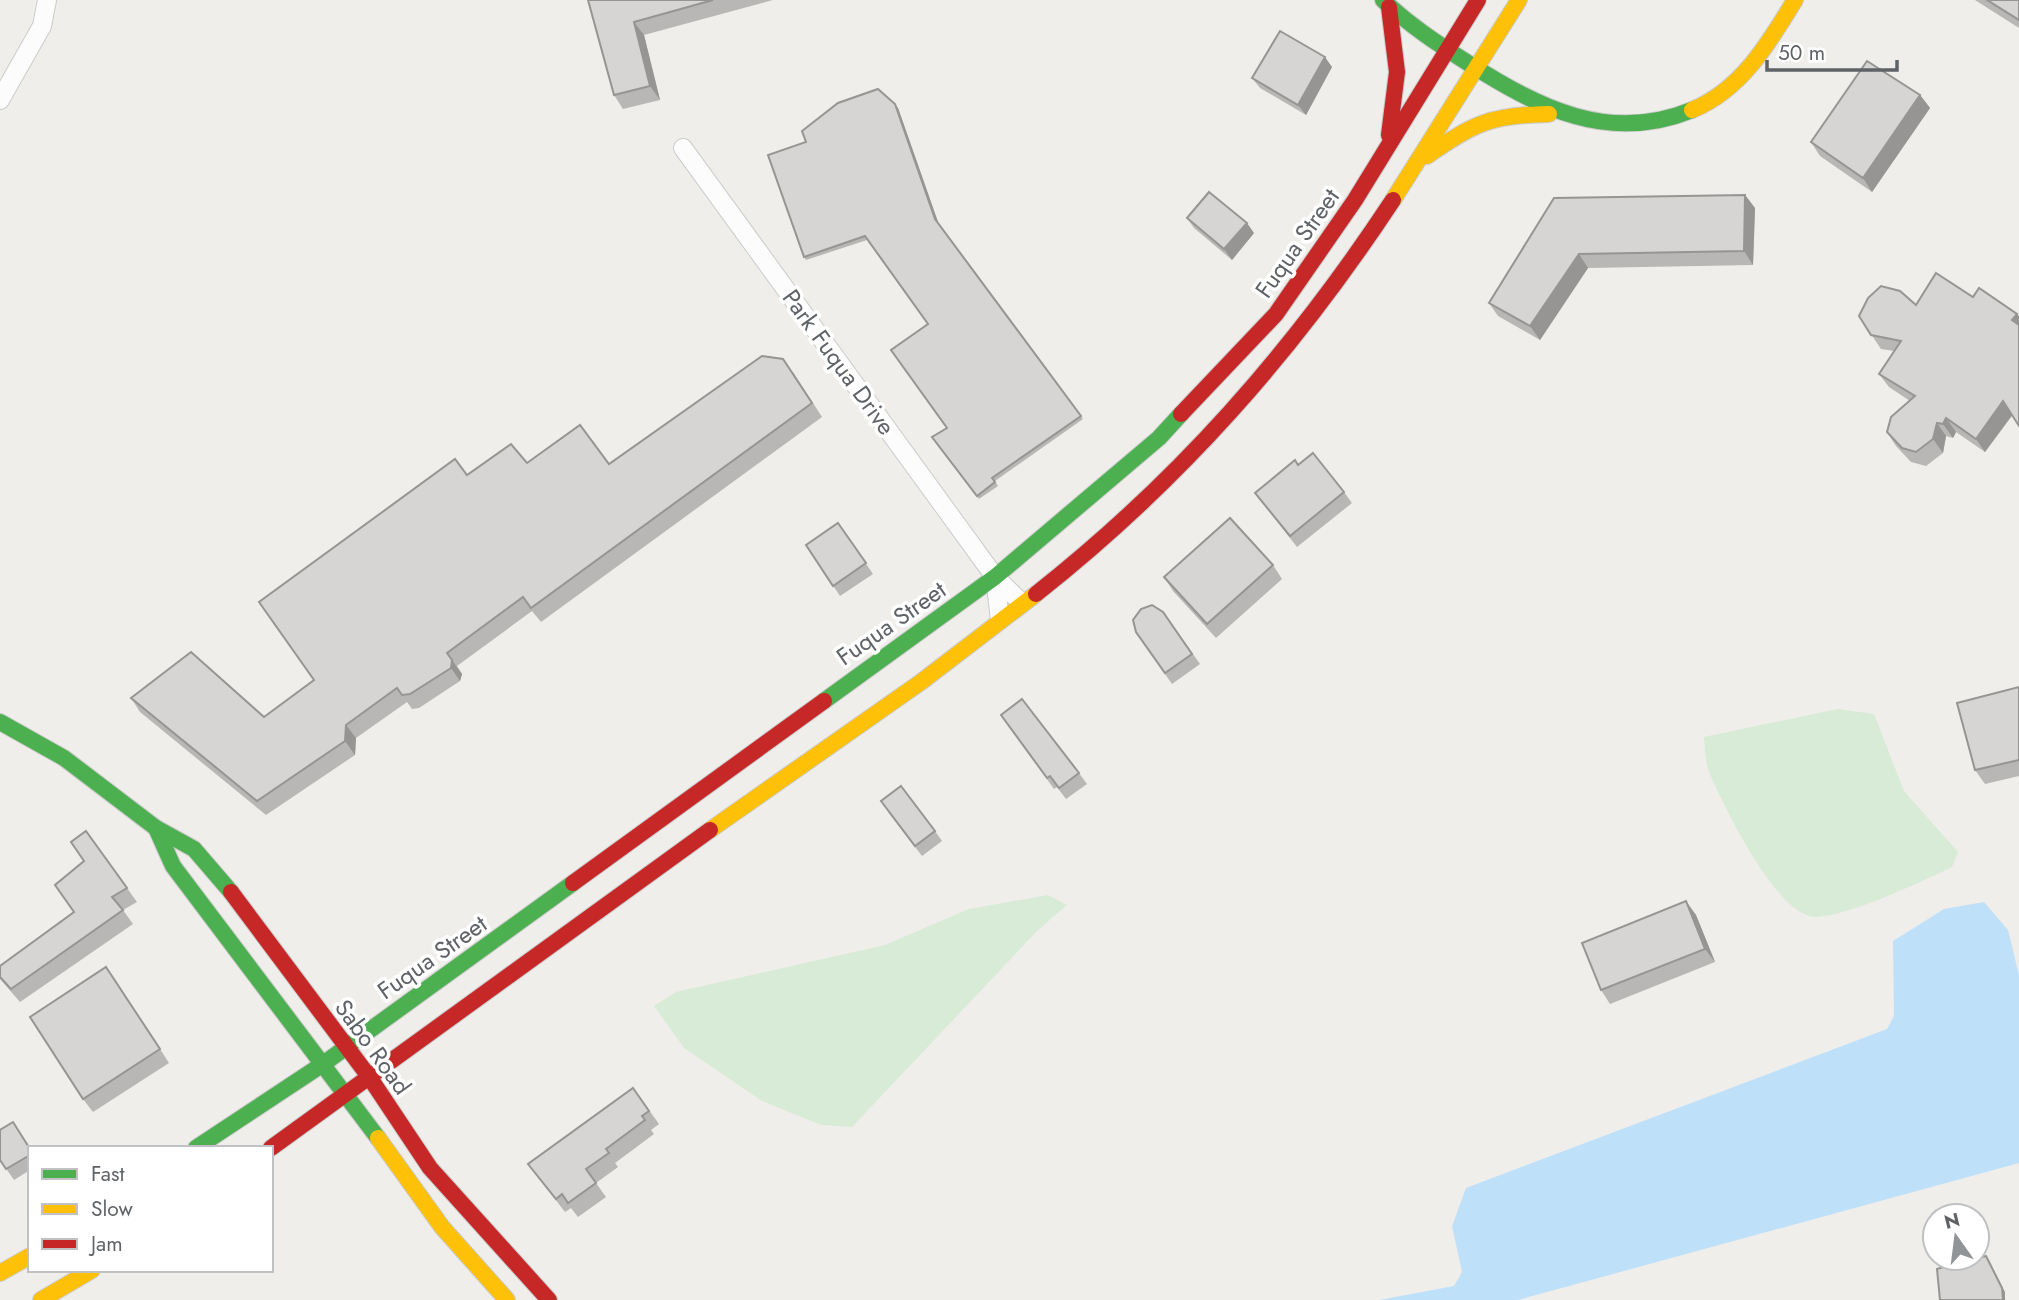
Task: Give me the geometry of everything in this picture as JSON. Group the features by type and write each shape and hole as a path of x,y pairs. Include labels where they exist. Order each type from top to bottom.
{"main road":[{"name":"Fuqua Street","path":"273,1147 347,1096 440,1023 808,709 995,577 1159,438 1276,314 1387,148 1478,0"},
{"name":"Fuqua Street","path":"199,1146 346,1046 843,739 1090,549 1189,458 1284,352 1334,291 1478,69 1519,0"},
{"path":"1386,3 1447,49 1522,97 1559,114 1593,123 1633,124 1672,117 1703,106 1734,83 1768,43 1796,0"},
{"path":"1386,3 1397,72 1387,148"},
{"path":"1416,164 1473,123 1511,114 1559,114"},
{"path":"1260,331 1296,337"},
{"path":"1260,331 1284,352"},
{"path":"1159,438 1189,458"},
{"name":"Sabo Road","path":"0,722 64,758 156,828 194,849 226,886 370,1078 430,1168 549,1300"},
{"name":"Sabo Road","path":"156,828 173,866 347,1096 408,1186 478,1272 507,1300"},
{"path":"0,1273 28,1257"},
{"path":"41,1300 89,1272"}],"street":[{"path":"0,100 42,26 47,0"},
{"name":"Park Fuqua Drive","path":"683,149 995,577 1021,604"},
{"name":"Park Fuqua Drive","path":"995,577 1000,620"}],"green space":[{"path":"1838,709 1874,714 1904,791 1958,852 1952,867 1866,905 1816,917 1801,912 1784,899 1752,855 1708,769 1704,737"},
{"path":"1048,895 1067,905 1038,930 852,1127 821,1125 762,1101 684,1048 654,1006 676,992 885,945 969,909"}],"water":[{"path":"1984,902 2008,930 2019,975 2019,1163 1518,1300 1379,1300 1454,1286 1462,1272 1452,1226 1466,1188 1887,1029 1894,1016 1893,941 1944,909"}],"building":[{"path":"588,0 713,0 634,22 650,86 614,95"},
{"path":"1987,0 2019,0 2019,20"},
{"path":"1280,31 1325,57 1298,105 1252,78"},
{"path":"1867,61 1920,95 1863,178 1811,142"},
{"path":"878,89 895,104 935,219 1081,416 992,478 995,482 977,496 932,437 947,428 891,350 928,324 865,236 804,257 768,155 806,142 802,131 838,103"},
{"path":"1209,192 1247,223 1224,249 1187,218"},
{"path":"1745,195 1744,251 1579,254 1530,326 1489,303 1554,198"},
{"path":"1936,273 1973,297 1979,288 2017,314 2012,320 2019,325 2019,426 2003,401 1976,439 1946,418 1943,424 1937,423 1933,439 1916,452 1902,448 1887,432 1891,417 1915,396 1879,374 1901,341 1871,335 1859,316 1868,298 1881,286 1900,291 1916,305"},
{"path":"762,356 783,359 812,403 531,608 523,597 447,653 452,660 451,668 410,694 402,695 397,688 346,725 345,741 257,801 131,698 191,652 264,717 314,680 259,602 455,459 467,475 511,444 527,463 580,425 609,464"},
{"path":"1313,453 1344,492 1290,536 1255,493 1295,460 1298,465"},
{"path":"1230,518 1273,565 1207,624 1164,577"},
{"path":"838,523 866,563 833,586 806,545"},
{"path":"1152,605 1163,612 1192,654 1165,673 1136,632 1133,620 1141,609"},
{"path":"2019,687 2019,760 1975,770 1957,703"},
{"path":"1022,699 1079,773 1059,788 1050,776 1047,778 1001,715"},
{"path":"901,786 935,831 915,846 881,801"},
{"path":"86,831 127,888 112,897 123,910 11,989 0,977 0,966 74,912 55,885 84,861 71,842"},
{"path":"1686,901 1705,949 1601,990 1582,943"},
{"path":"106,967 160,1049 83,1099 30,1017"},
{"path":"633,1088 649,1111 642,1116 645,1120 606,1149 609,1153 586,1169 596,1183 568,1203 562,1194 556,1199 528,1164"},
{"path":"13,1122 28,1146 28,1156 6,1169 0,1160 0,1130"},
{"path":"1991,1266 2002,1288 2003,1300 1940,1300 1937,1272 1991,1272"}],"traffic: fast":[{"path":"1383,0 1413,26 1457,56 1548,107 1603,122 1632,123 1661,120 1692,110"},
{"path":"824,701 995,577 1159,438 1181,414"},
{"path":"0,722 64,758 156,828 194,849 231,892"},
{"path":"156,828 173,866 378,1138"},
{"path":"199,1146 323,1064 573,883"}],"traffic: slow":[{"path":"1393,200 1519,0"},
{"path":"1692,110 1709,101 1739,78 1775,33 1795,0"},
{"path":"1427,156 1471,128 1484,123 1512,116 1549,114"},
{"path":"710,830 921,682 1036,594"},
{"path":"378,1138 442,1227 507,1300"},
{"path":"0,1273 28,1257"},
{"path":"41,1300 89,1272"}],"traffic: jam":[{"path":"1181,414 1276,314 1355,200 1478,0"},
{"path":"1389,7 1397,72 1389,135"},
{"path":"1036,594 1138,506 1230,412 1315,310 1393,200"},
{"path":"573,883 824,701"},
{"path":"273,1147 710,830"},
{"path":"231,892 370,1078 430,1168 549,1300"}]}
